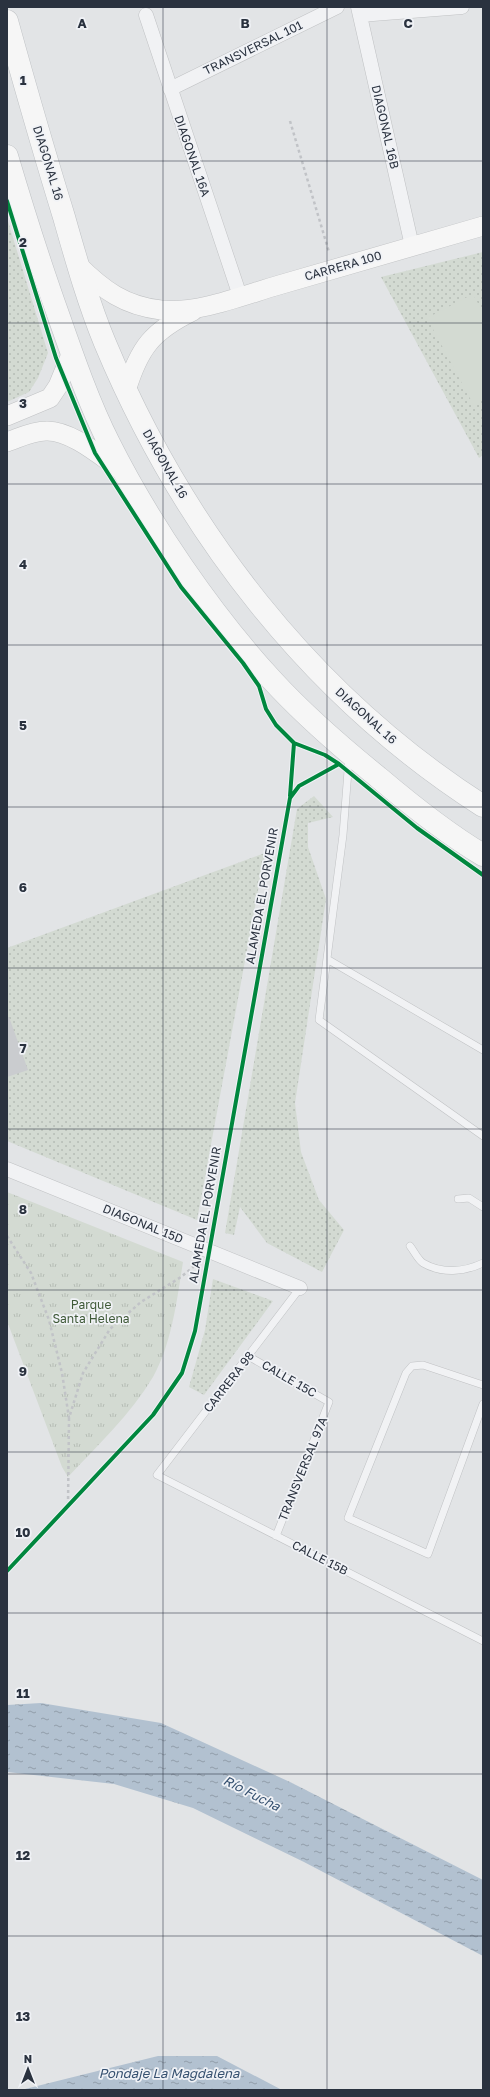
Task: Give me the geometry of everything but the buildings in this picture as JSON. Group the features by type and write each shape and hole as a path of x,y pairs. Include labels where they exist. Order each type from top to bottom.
{"main road":[{"name":"DIAGONAL 16","path":"7,21 78,265 104,341 152,445 184,499 254,598 280,630 330,684 374,725 426,767 483,806"},
{"path":"7,156 29,229 72,352 95,411 125,473 172,549 208,600 271,680 350,754 398,794 483,855"}],"street":[{"name":"TRANSVERSAL 101","path":"170,89 337,7"},
{"path":"359,11 462,7"},
{"name":"DIAGONAL 16B","path":"359,11 412,246"},
{"name":"DIAGONAL 16A","path":"146,15 240,296"},
{"name":"CARRERA 100","path":"126,391 133,367 143,350 156,334 172,322 202,307 483,226"},
{"name":"CARRERA 100","path":"78,265 98,285 117,298 139,306 162,310 202,307"},
{"path":"7,416 50,398 58,386 72,352"},
{"path":"7,442 32,433 46,431 57,432 72,438 125,473"},
{"name":"DIAGONAL 15D","path":"7,1169 300,1288"}],"lane":[{"path":"350,754 343,835 319,1020 483,1136"},
{"path":"327,959 483,1050"},
{"path":"458,1199 469,1198 483,1207"},
{"path":"410,1246 422,1262 446,1271 470,1270 483,1263"},
{"name":"CARRERA 98","path":"157,1475 300,1288"},
{"name":"CALLE 15C","path":"248,1356 329,1402"},
{"path":"483,1385 423,1365 412,1366 406,1373 348,1518 428,1554 483,1404"},
{"name":"TRANSVERSAL 97A","path":"276,1536 329,1402"},
{"name":"CALLE 15B","path":"157,1475 483,1641"}],"path":[{"path":"290,121 329,254"},
{"path":"7,1236 31,1273 49,1320 62,1373 69,1418 68,1505"},
{"path":"69,1418 83,1373 110,1329 141,1302 195,1266 208,1250"},
{"path":"63,1511 74,1500"}],"green space":[{"path":"7,218 48,353 38,378 29,392 7,402"},
{"path":"483,252 483,455 479,458 381,277"},
{"path":"473,294 483,313 483,399 473,404 427,318"},
{"path":"314,796 333,817 308,823 308,847 326,899 295,1103 301,1152 319,1200 344,1230 322,1272 267,1243 240,1207 234,1235 225,1233 297,809"},
{"path":"265,853 197,1220 7,1141 7,948"},
{"name":"Parque Santa Helena","path":"7,1192 183,1262 173,1321 165,1350 153,1377 124,1417 68,1477 62,1467 7,1321"},
{"path":"213,1279 273,1301 204,1395 189,1387 205,1330"}],"water":[{"name":"Río Fucha","path":"41,1703 161,1723 290,1782 483,1880 483,1956 304,1862 193,1808 114,1784 7,1772 7,1705"},
{"name":"Pondaje La Magdalena","path":"158,2056 217,2056 282,2090 21,2090"}],"cycle path":[{"path":"7,201 56,358 95,453 181,587 243,663 259,686 266,709 276,725 294,743 325,755 339,764 417,828 483,875"},
{"path":"290,796 294,743"},
{"name":"ALAMEDA EL PORVENIR","path":"7,1571 153,1415 182,1373 195,1331 290,798 299,786 339,764"}]}
